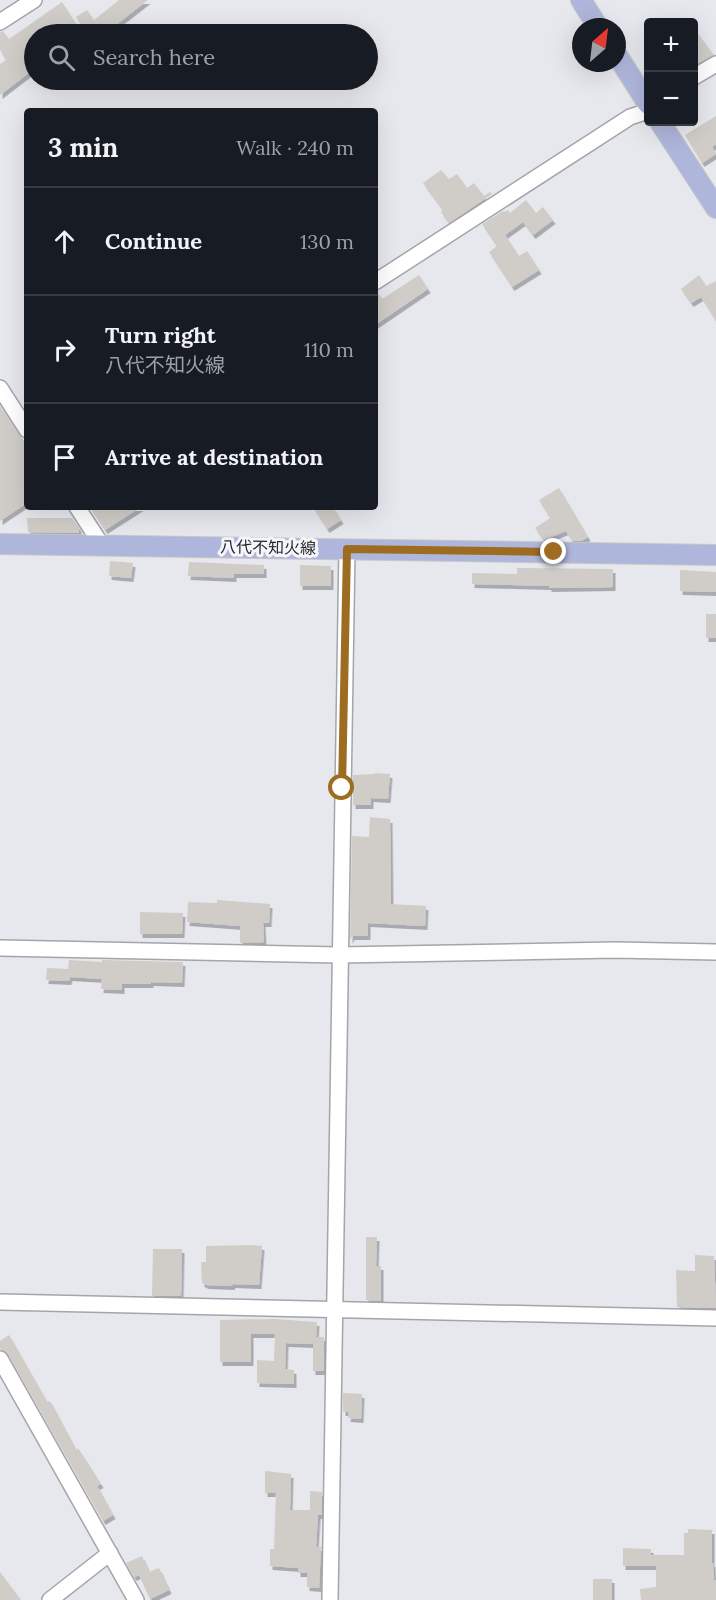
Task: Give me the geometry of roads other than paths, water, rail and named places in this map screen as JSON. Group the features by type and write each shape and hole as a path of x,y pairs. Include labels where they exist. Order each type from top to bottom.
{"main road":[{"path":"581,0 592,18"},
{"path":"626,70 644,98"},
{"path":"663,126 716,208"},
{"name":"八代不知火線","path":"0,544 716,555"}],"street":[{"path":"0,22 34,0"},
{"path":"698,74 716,64"},
{"path":"378,280 630,117 644,112"},
{"path":"0,388 24,425"},
{"path":"78,510 100,544"},
{"path":"330,1600 347,549"},
{"path":"0,948 339,955 615,950 716,952"},
{"path":"0,1302 716,1318"},
{"path":"0,1359 136,1600"},
{"path":"50,1600 110,1553"}]}
